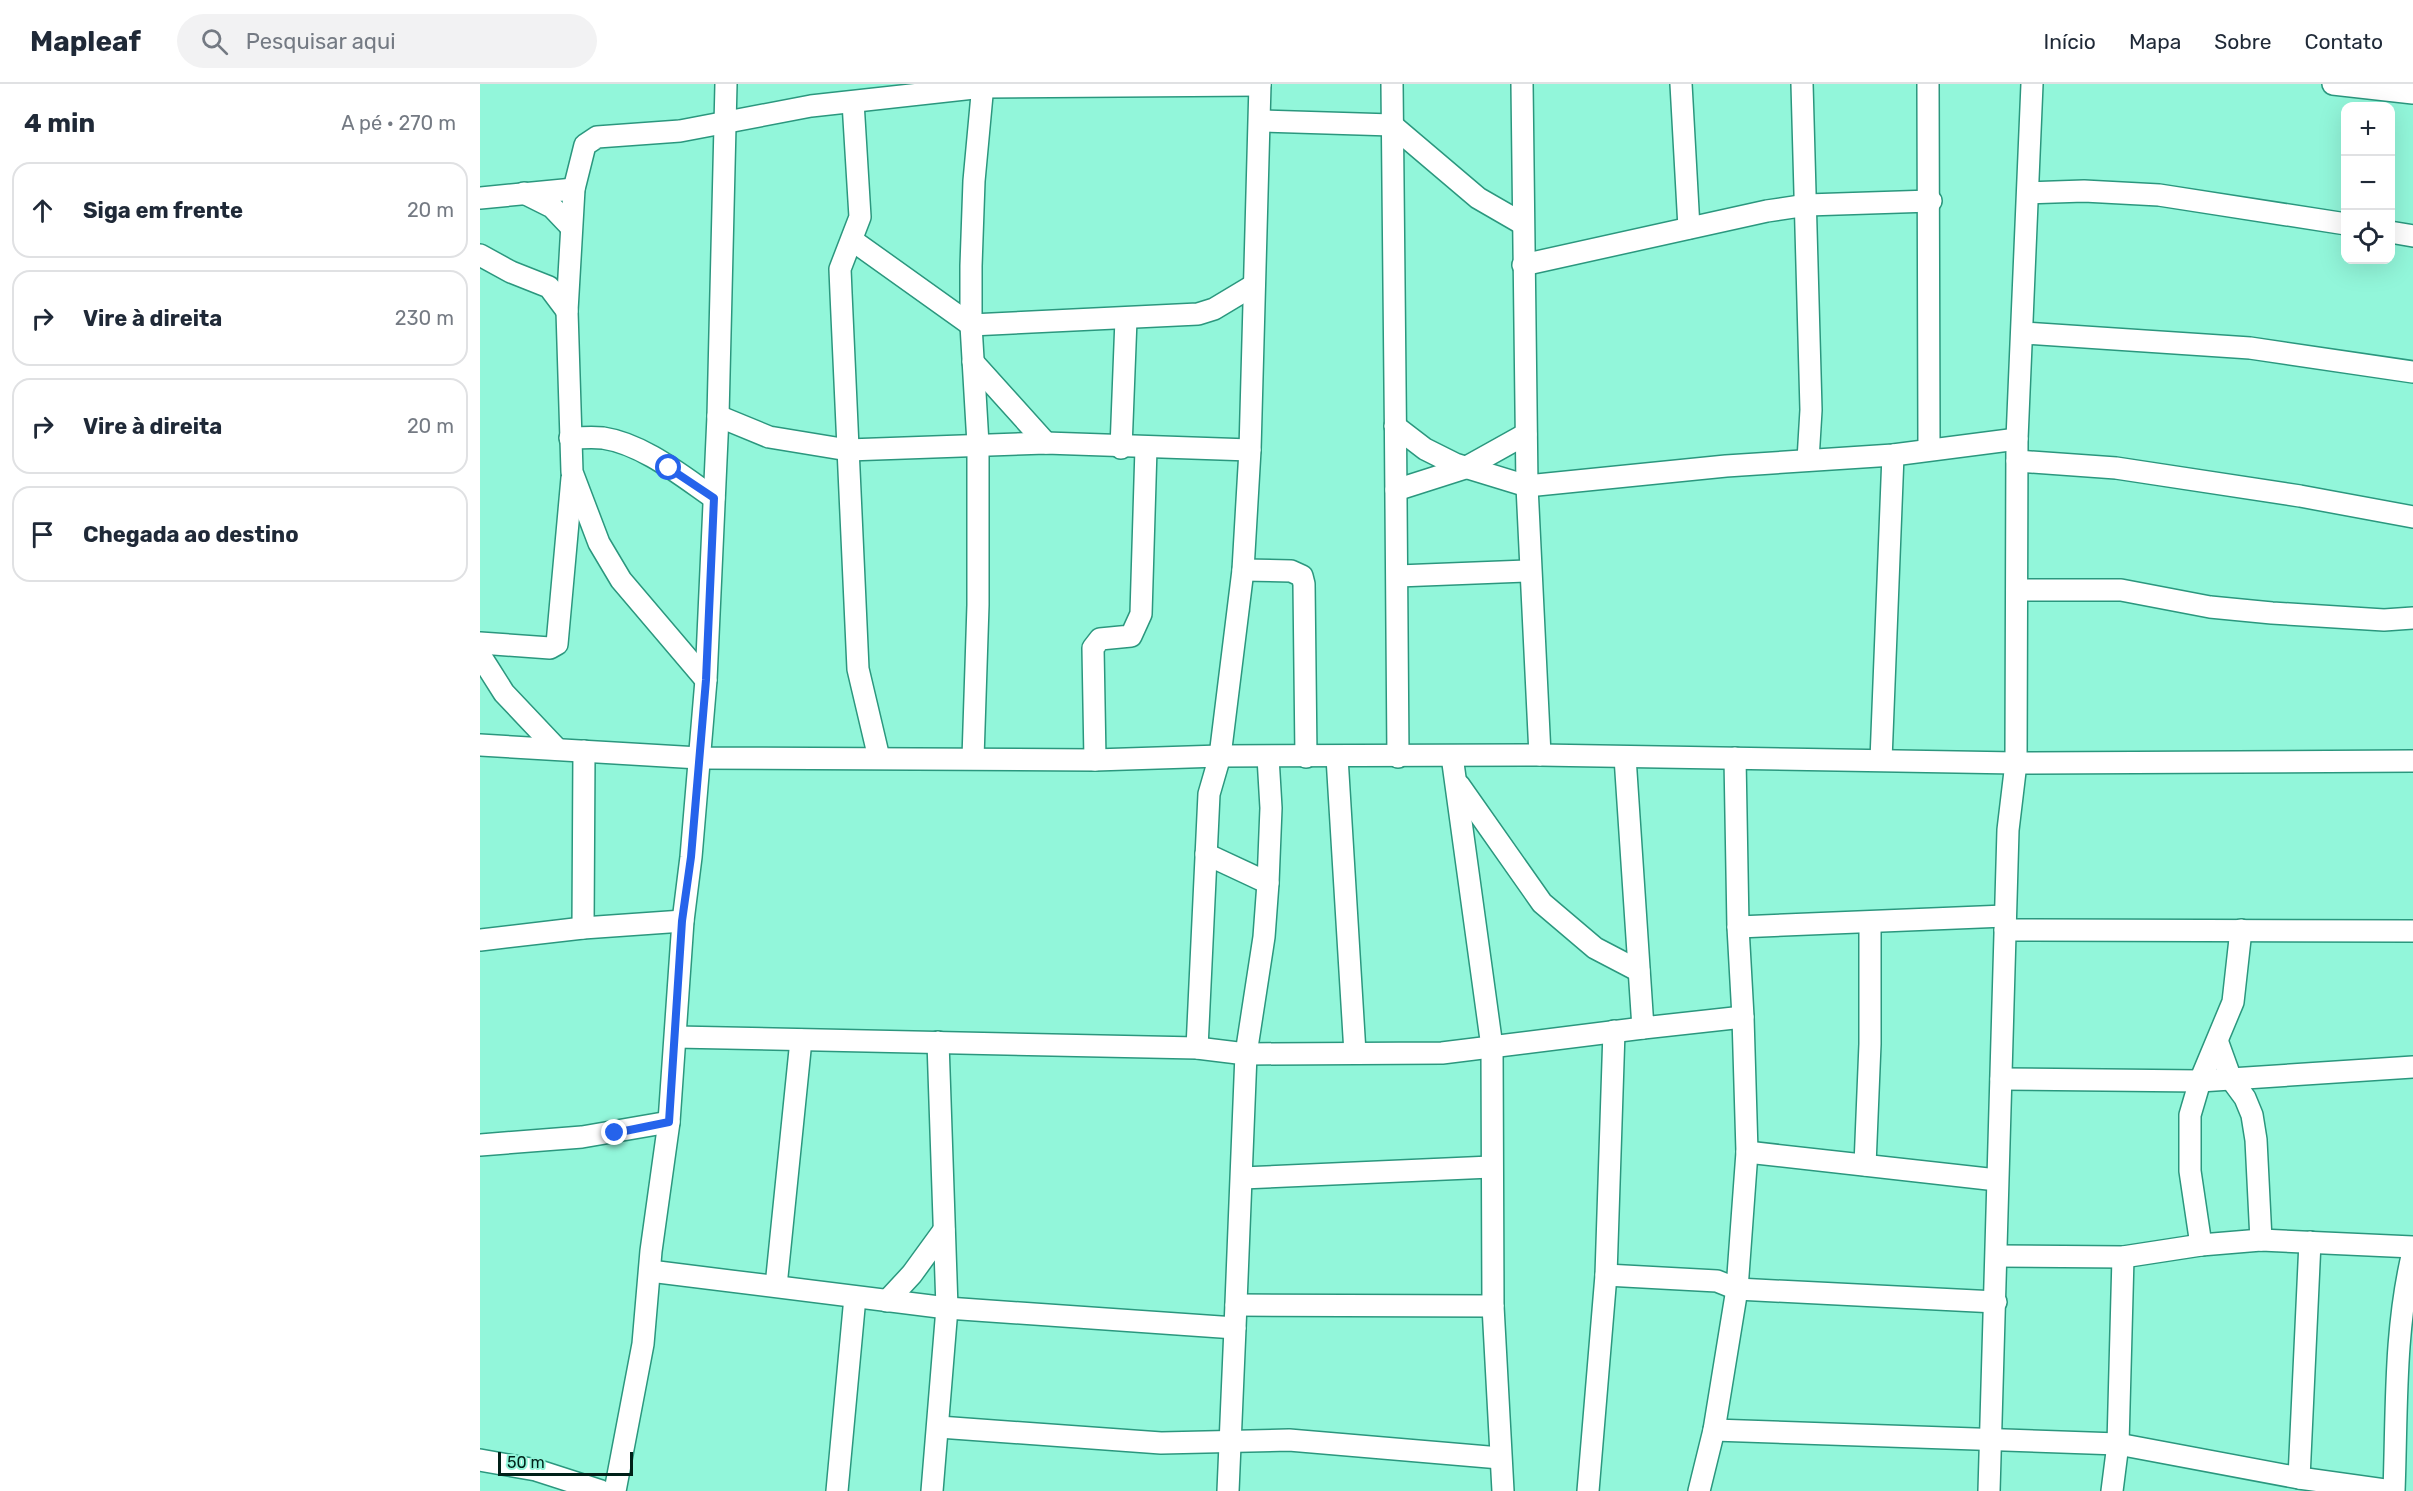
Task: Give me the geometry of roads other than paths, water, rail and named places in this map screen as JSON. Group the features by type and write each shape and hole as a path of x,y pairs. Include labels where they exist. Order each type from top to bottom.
{"street":[{"path":"615,1491 636,1388 669,1122 682,921 691,857 706,680 718,416 726,84"},
{"path":"480,643 550,648 557,644 572,472 567,311 571,227 574,189 582,151 590,140 680,131 785,110 983,85 1260,84 1250,450 1243,570 1220,756 1209,794 1197,1048"},
{"path":"1392,84 1391,227 1398,576 1398,757"},
{"path":"1522,84 1529,571 1540,755"},
{"path":"1681,84 1689,228"},
{"path":"1802,84 1811,410 1808,460"},
{"path":"1929,84 1931,201 1927,308 1929,449"},
{"path":"1989,1491 1989,1441 1996,1302 1996,1179 2008,830 2016,763 2017,438 2024,333 2032,84"},
{"path":"2333,84 2413,93"},
{"path":"973,758 978,616 978,444 971,325 974,181 983,85"},
{"path":"853,102 860,217 840,269 858,669 879,758"},
{"path":"1260,121 1392,125 1478,198 1523,224"},
{"path":"480,198 574,189"},
{"path":"2028,193 2084,191 2158,195 2341,223"},
{"path":"524,193 552,207 571,227"},
{"path":"1523,265 1767,211 1807,206 1931,201"},
{"path":"2395,233 2413,236"},
{"path":"852,240 971,325 1198,314 1214,309 1254,285"},
{"path":"480,255 511,272 549,287 567,311"},
{"path":"1121,448 1126,319"},
{"path":"2024,333 2250,348 2413,372"},
{"path":"973,362 1046,443"},
{"path":"718,416 769,437 848,450 905,450 978,444 1046,443 1121,448 1250,450"},
{"path":"1395,426 1425,449 1465,468 1527,486 1808,460 1893,455 2017,438"},
{"path":"1396,490 1465,468 1526,434"},
{"path":"570,438 603,438 622,443 669,468 714,498"},
{"path":"1095,760 1093,648 1100,639 1131,636 1141,614 1146,448"},
{"path":"1881,760 1893,455"},
{"path":"2017,461 2116,468 2300,495 2413,518"},
{"path":"572,472 599,543 621,580 706,680"},
{"path":"1243,570 1291,571 1302,576 1304,584 1306,757"},
{"path":"1398,576 1529,571"},
{"path":"2017,590 2121,590 2210,606 2272,613 2384,620 2413,618"},
{"path":"480,655 504,693 557,749"},
{"path":"480,746 699,758 1095,760 1220,756 1540,755 2016,763 2413,761"},
{"path":"584,751 584,928"},
{"path":"1452,756 1492,1047 1493,1306 1503,1491"},
{"path":"1228,1491 1232,1441 1246,1054 1264,937 1268,883 1271,808 1268,757"},
{"path":"1337,757 1354,1053"},
{"path":"1625,757 1643,1028"},
{"path":"1699,1491 1714,1430 1737,1289 1747,1152 1738,927 1735,758"},
{"path":"1455,780 1542,903 1595,948 1639,971"},
{"path":"1206,854 1268,883"},
{"path":"480,940 584,928 682,921"},
{"path":"1738,927 1870,922 2005,923 2241,930 2413,931"},
{"path":"1865,1165 1870,1044 1870,922"},
{"path":"2201,1245 2190,1171 2190,1115 2200,1081 2218,1043 2233,1002 2241,930"},
{"path":"676,1037 1197,1048 1246,1054 1442,1053 1743,1017"},
{"path":"1588,1491 1606,1275 1614,1032"},
{"path":"776,1286 801,1040"},
{"path":"932,1491 947,1308 938,1042"},
{"path":"2218,1043 2231,1079 2245,1098 2252,1115 2256,1140 2261,1240"},
{"path":"2001,1079 2200,1081 2413,1067"},
{"path":"480,1145 593,1136 669,1122"},
{"path":"1747,1152 1996,1179"},
{"path":"1242,1178 1491,1167"},
{"path":"887,1301 912,1274 945,1230"},
{"path":"1997,1256 2123,1257 2201,1245 2261,1240 2413,1247"},
{"path":"2299,1478 2310,1242"},
{"path":"1714,1430 2118,1444 2299,1478 2393,1491 2399,1336 2403,1293 2413,1252"},
{"path":"2112,1491 2118,1444 2123,1257"},
{"path":"651,1270 947,1308 1235,1328"},
{"path":"1606,1275 1717,1281 1737,1289 1996,1302"},
{"path":"837,1491 855,1297"},
{"path":"1236,1305 1493,1306"},
{"path":"939,1427 1161,1443 1289,1440 1500,1458"},
{"path":"480,1460 536,1470 601,1491"}]}
